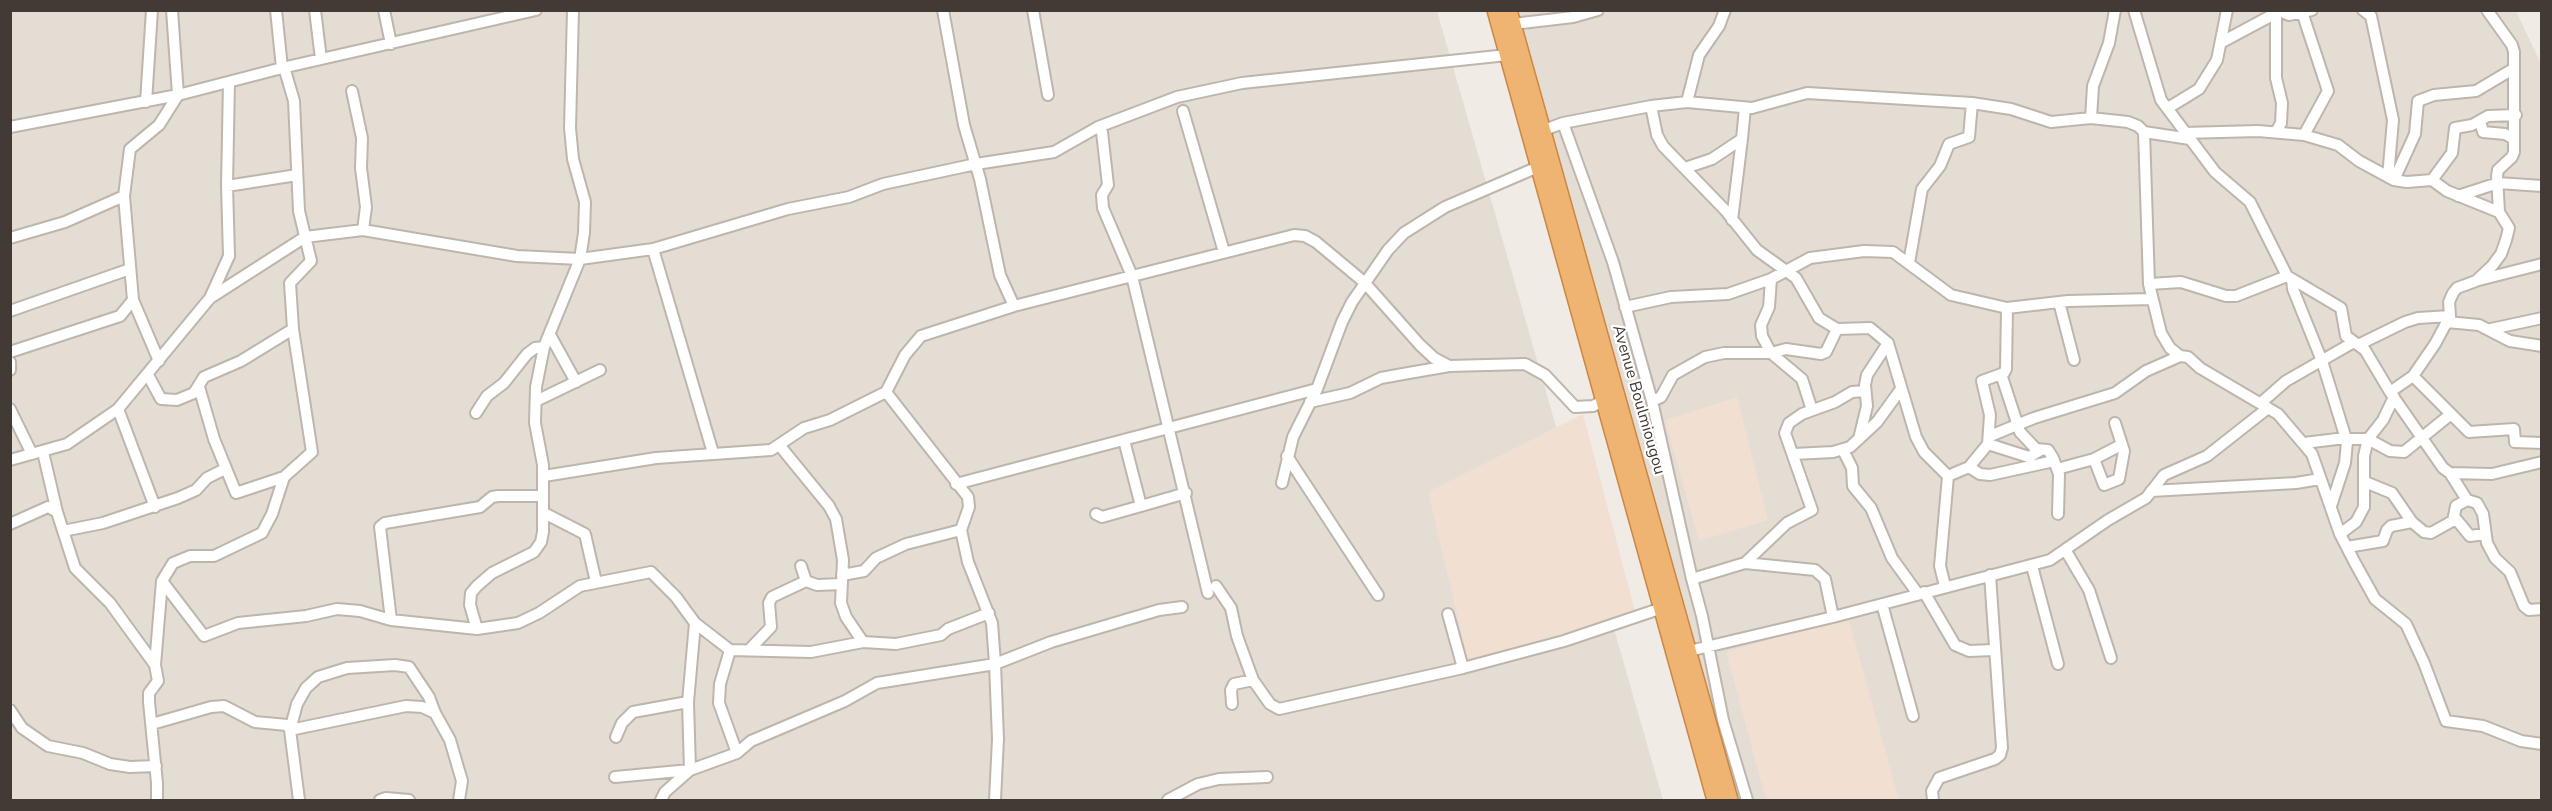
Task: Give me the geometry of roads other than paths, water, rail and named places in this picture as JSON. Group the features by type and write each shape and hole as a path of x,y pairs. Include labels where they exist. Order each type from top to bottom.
{"highway":[{"name":"Avenue Boulmiougou","path":"1495,10 1715,801"},
{"name":"Avenue Boulmiougou","path":"1511,17 1730,801"}],"street":[{"path":"146,102 152,10"},
{"path":"159,361 133,300 124,196 130,149 159,126 178,95 172,10"},
{"path":"199,387 234,492 237,494 284,477 306,459 312,447 293,329 290,283 311,261 299,211 294,101 283,68 276,10"},
{"path":"315,10 321,59"},
{"path":"384,10 391,44"},
{"path":"10,126 178,95 283,68 536,10"},
{"path":"477,629 470,605 471,593 492,573 534,552 541,542 544,476 535,423 536,401 544,347 580,259 585,202 573,159 570,128 573,10"},
{"path":"944,10 960,105 976,164 1000,275 1014,306"},
{"path":"1033,10 1048,95"},
{"path":"1511,17 1574,16 1598,10"},
{"path":"1687,102 1699,55 1719,26 1725,10"},
{"path":"2091,118 2093,86 2109,43 2115,10"},
{"path":"2134,10 2157,93 2215,172 2250,202 2289,278 2322,361 2345,439 2347,456 2331,506"},
{"path":"2168,108 2199,89 2217,60 2227,10"},
{"path":"2363,10 2371,16 2393,120 2391,178"},
{"path":"2476,280 2501,254 2509,228 2499,212 2498,170 2512,157 2516,115 2512,45 2487,10"},
{"path":"2222,42 2277,12 2289,15 2307,11 2328,91 2304,135"},
{"path":"2276,132 2281,123 2282,103 2276,78 2277,12"},
{"path":"210,298 305,237 363,230 517,255 580,259 653,249 788,209 849,197 883,184 976,164 1054,152 1098,127 1177,98 1242,83 1507,55"},
{"path":"2391,178 2418,127 2418,101 2434,95 2476,91 2513,69"},
{"path":"10,460 74,440 118,409 210,298 228,260 229,82"},
{"path":"352,91 362,138 361,168 366,207 363,230"},
{"path":"1544,130 1563,123 1651,106 1687,102 1745,108 1761,107 1793,94 1807,93 1972,103 2011,109 2051,122 2091,118 2134,123 2144,132 2187,136 2276,132 2304,135 2338,145 2359,161 2391,178 2407,182 2432,180 2458,196 2499,212"},
{"path":"1909,262 1923,189 1940,166 1949,144 1969,137 1972,103"},
{"path":"1651,106 1660,141 1757,250 1771,262 1786,270 1803,287 1819,318 1837,328 1870,328 1888,343 1916,437 1924,452 1948,476"},
{"path":"1732,220 1745,108"},
{"path":"1183,111 1224,252"},
{"path":"2432,180 2452,153 2455,128 2472,126 2494,115 2516,115"},
{"path":"2480,121 2483,132 2505,134 2514,139"},
{"path":"1563,123 1613,262 1652,401 1709,647 1723,720 1747,801"},
{"path":"1098,127 1102,132 1108,185 1102,195 1103,208 1132,276 1212,589 1231,608 1237,636 1254,680 1270,704 1279,709 1463,668 1564,640 1662,608"},
{"path":"2144,132 2152,299 2162,333 2170,348 2180,356"},
{"path":"1685,168 1712,159 1742,139"},
{"path":"1282,483 1287,456 1317,388 1342,322 1364,282 1388,250 1404,233 1426,218 1465,197 1539,167"},
{"path":"227,186 297,175"},
{"path":"2458,196 2498,183 2541,186"},
{"path":"10,238 65,222 124,196"},
{"path":"544,476 656,458 760,452 780,446 804,428 830,420 886,392 905,355 921,336 1014,306 1280,237 1305,236 1316,242 1364,282 1420,345 1434,358 1449,366"},
{"path":"653,249 713,453"},
{"path":"1625,307 1671,297 1728,294 1771,279 1810,258 1864,251 1893,252 1951,294 2007,308 2059,302 2152,299"},
{"path":"2340,534 2360,517 2364,507 2364,456 2368,439 2383,420 2392,395 2413,376 2448,319 2449,302 2453,292 2476,280 2541,264"},
{"path":"10,311 130,269"},
{"path":"2150,284 2181,282 2226,296 2236,296 2289,278 2336,303 2341,308 2346,336 2357,343 2440,465 2451,473 2467,500 2477,503 2483,514 2485,534 2495,558 2510,572 2524,606 2529,610 2541,609"},
{"path":"1771,279 1769,307 1761,325 1762,336 1771,352 1802,379 1808,391 1812,410"},
{"path":"10,352 120,316 133,300"},
{"path":"2059,302 2074,360"},
{"path":"1989,440 1990,415 1982,381 2001,374 2006,369 2007,308"},
{"path":"1689,651 2032,566 2066,551 2101,525 2146,498 2164,475 2207,456 2265,405 2286,381 2357,343 2418,318 2448,319 2479,325 2491,329 2510,341 2541,346"},
{"path":"2491,329 2541,318"},
{"path":"1652,401 1661,397 1673,375 1705,357 1724,353 1771,352 1786,349 1821,354 1826,352 1837,328"},
{"path":"148,375 159,396 164,400 177,400 189,396 199,387 204,377 260,351 293,329"},
{"path":"550,335 576,382"},
{"path":"1858,442 1867,406 1865,391 1867,375 1888,343"},
{"path":"476,413 487,396 504,383 527,354 535,348 544,347"},
{"path":"1948,476 1969,467 1989,440 2018,425 2115,393 2146,371 2180,356 2188,357 2200,368 2278,414 2304,443 2315,459 2340,534 2375,599 2406,624 2446,721 2483,726 2522,741 2541,744"},
{"path":"10,363 10,369"},
{"path":"1310,402 1350,393 1381,378 1449,366 1525,364 1545,375 1575,407 1593,406 1603,401"},
{"path":"536,401 600,370"},
{"path":"2001,374 2018,425 2031,444 2041,450"},
{"path":"2413,376 2469,432 2514,429 2516,442 2541,442"},
{"path":"956,484 1317,388"},
{"path":"1794,454 1843,450 1858,442 1901,389"},
{"path":"1745,563 1787,523 1812,510 1785,433 1786,428 1794,418 1852,392 1865,391"},
{"path":"886,392 968,497 969,507 961,530 973,578 989,613 995,664 998,739 995,801"},
{"path":"10,409 38,453 75,568 110,603 155,665"},
{"path":"118,409 154,507"},
{"path":"2304,443 2368,439 2397,453 2404,452 2451,414"},
{"path":"2094,459 2102,484 2112,483 2119,478 2124,451 2115,423"},
{"path":"1124,440 1141,506"},
{"path":"1989,440 2029,457 2041,450 2048,450 2056,465 2058,514"},
{"path":"1969,467 1980,474 1990,475 2094,459 2121,445"},
{"path":"780,446 829,506 836,519 843,560 841,603 846,617 862,642"},
{"path":"1843,450 1852,468 1853,486 1871,508 1892,558 1921,593 1955,645 1969,651 1994,650"},
{"path":"1287,456 1378,595"},
{"path":"2451,473 2492,474 2541,462"},
{"path":"63,531 103,523 154,507 194,491 204,484 207,478 225,469"},
{"path":"1945,586 1940,566 1948,476"},
{"path":"157,801 149,693 158,681 155,665 162,581 173,563 190,556 214,556 262,533 272,514 284,477"},
{"path":"2151,491 2296,483 2320,479"},
{"path":"2365,482 2392,493 2412,522 2424,532 2431,533 2458,520 2470,536 2485,534"},
{"path":"1096,514 1102,517 1186,493"},
{"path":"391,620 380,527 385,523 480,507 492,497 542,496"},
{"path":"2452,521 2456,506 2467,500"},
{"path":"10,524 48,507 57,512"},
{"path":"544,513 585,534 596,582"},
{"path":"2347,547 2383,541 2391,526 2412,522"},
{"path":"749,650 771,627 769,603 772,597 806,581 817,585 842,579 864,571 876,558 906,544 961,530"},
{"path":"2066,551 2089,590 2111,658"},
{"path":"1692,579 1745,563 1819,571 1825,579 1833,617"},
{"path":"801,566 806,581"},
{"path":"2032,566 2058,664"},
{"path":"162,581 204,636 238,623 306,616 337,609 360,611 391,620 477,629 525,620 580,586 646,573 656,574 695,624 730,650 811,652 862,642 896,644 941,635 948,629 989,613"},
{"path":"1933,801 1932,790 1939,778 2000,755 2002,748 1990,575"},
{"path":"1882,604 1913,717"},
{"path":"615,777 690,770 737,753 751,741 845,701 877,683 995,664 1062,639 1159,610 1182,607"},
{"path":"1448,614 1463,668"},
{"path":"690,770 688,702 695,624"},
{"path":"730,650 720,684 720,703 737,753"},
{"path":"299,801 290,730 297,704 306,688 318,676 369,666 409,667 429,697 450,740 462,781 459,801"},
{"path":"1232,704 1231,690 1234,684 1254,680"},
{"path":"616,737 622,723 633,712 688,702"},
{"path":"152,724 211,707 224,706 255,722 283,723 290,730"},
{"path":"290,730 406,706 422,707 435,713"},
{"path":"10,710 21,728 48,746 83,753 110,764 130,767 156,766"},
{"path":"661,801 665,792 690,770"},
{"path":"1168,801 1198,784 1219,779 1267,777"},
{"path":"380,801 386,798 409,801"}]}
